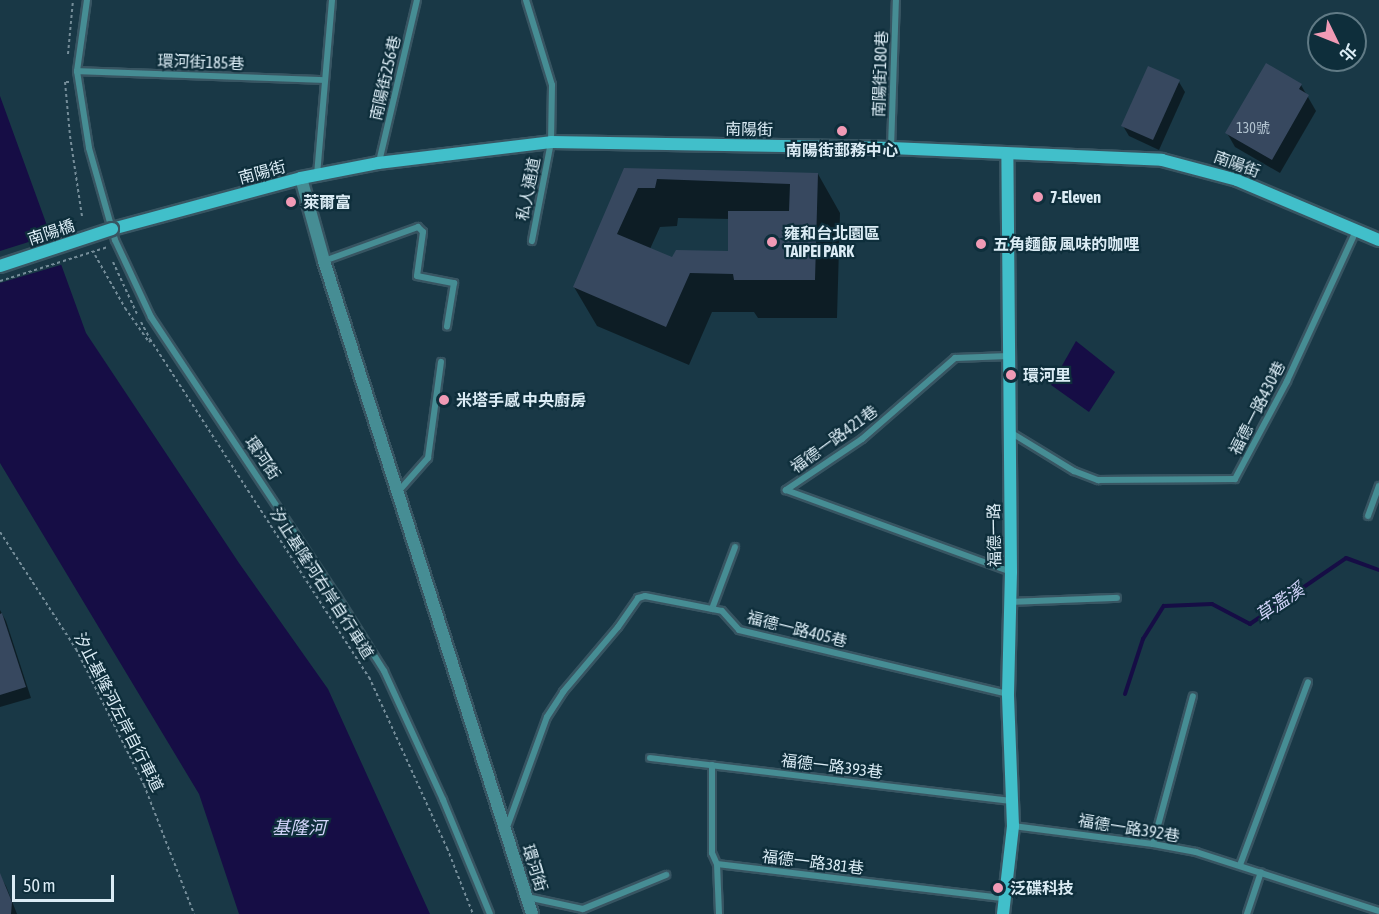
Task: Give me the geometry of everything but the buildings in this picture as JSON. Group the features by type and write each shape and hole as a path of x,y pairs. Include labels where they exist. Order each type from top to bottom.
{"street":[{"name":"南陽街","path":"112,229 301,178 378,163 551,142 891,148 1007,155 1162,160 1196,167 1237,180 1379,240"},
{"name":"福德一路","path":"1003,914 1012,826 1008,694 1011,572 1007,155"},
{"name":"環河街","path":"301,178 324,261 532,914"},
{"name":"南陽橋","path":"0,266 112,229"}],"lane":[{"name":"環河街","path":"87,0 77,71 89,148 115,240 151,317 384,671 443,800 490,914"},
{"path":"316,176 332,0"},
{"name":"南陽街256巷","path":"378,163 417,0"},
{"name":"私人通道","path":"526,0 552,85 551,142 532,241"},
{"name":"南陽街180巷","path":"891,148 896,0"},
{"name":"環河街185巷","path":"77,71 323,80"},
{"path":"324,261 418,227 423,232 417,276 454,283 447,326"},
{"name":"福德一路430巷","path":"1009,432 1074,471 1098,480 1235,479 1287,381 1356,231"},
{"name":"福德一路421巷","path":"1010,356 955,358 862,439 786,490 1011,572"},
{"path":"397,493 428,458 441,362"},
{"path":"1368,516 1379,486"},
{"path":"712,609 735,547"},
{"name":"福德一路405巷","path":"506,831 548,717 563,692 618,627 639,598 645,596 722,611 739,630 1008,694"},
{"path":"1011,602 1117,598"},
{"path":"1240,865 1308,682"},
{"path":"1153,844 1193,696"},
{"name":"福德一路393巷","path":"650,758 1010,801"},
{"path":"712,765 712,853 717,864 719,914"},
{"name":"福德一路392巷","path":"1012,826 1153,844 1240,865 1379,911"},
{"name":"福德一路381巷","path":"717,864 1005,898"},
{"path":"1247,914 1261,872"},
{"path":"526,897 583,909 666,874"}],"path":[{"path":"68,62 73,0"},
{"path":"69,82 65,82 67,104 82,216"},
{"path":"0,281 108,247"},
{"path":"95,255 125,308 149,342 151,340"},
{"name":"汐止基隆河右岸自行車道","path":"112,258 151,340 369,677 447,848 473,914"},
{"name":"汐止基隆河左岸自行車道","path":"0,532 76,649 144,785 194,914"}],"water":[{"name":"基隆河","path":"0,96 86,333 239,563 328,689 430,914 239,914 199,794 0,463"},
{"path":"1076,341 1115,372 1089,412 1051,385"}],"pier":[{"path":"54,234 64,264 0,283 0,251"}],"waterway":[{"name":"草濫溪","path":"1125,694 1143,639 1164,606 1212,604 1250,624 1346,558 1379,570"}],"place":[{"name":"南陽街郵務中心","path":"842,131"},
{"name":"7-Eleven","path":"1038,197"},
{"name":"萊爾富","path":"291,202"},
{"name":"雍和台北園區 TAIPEI PARK","path":"772,242"},
{"name":"五角麵飯 風味的咖哩","path":"981,244"},
{"name":"環河里","path":"1011,375"},
{"name":"米塔手感 中央廚房","path":"444,400"},
{"name":"泛碟科技","path":"998,888"}]}
